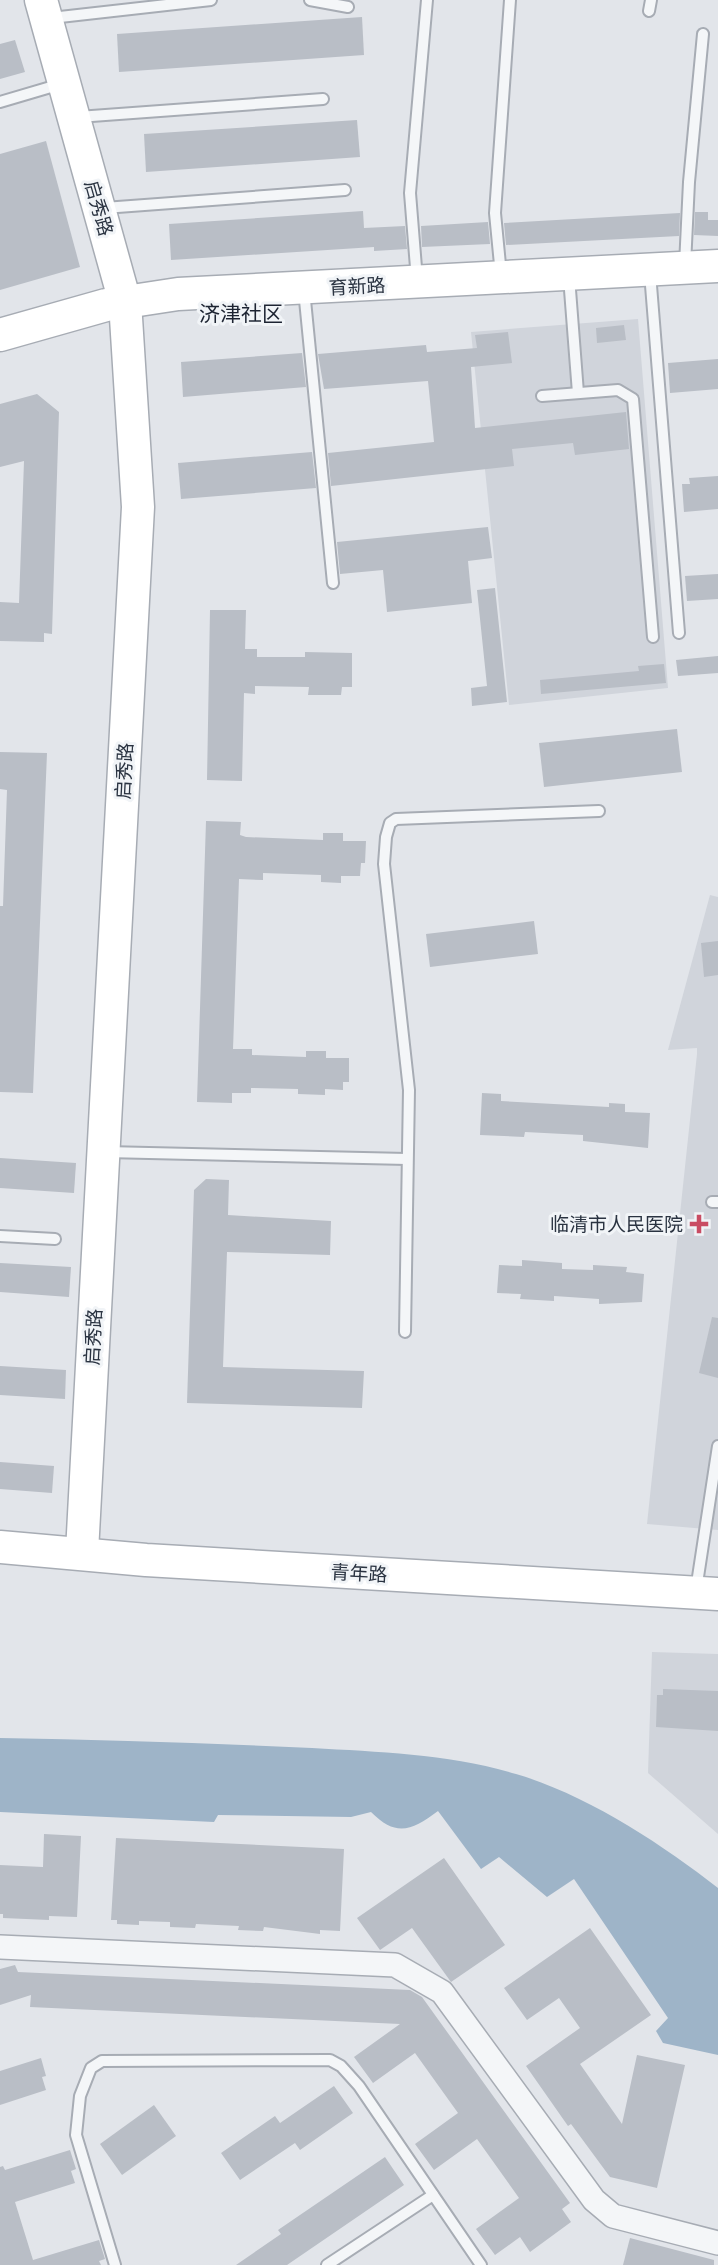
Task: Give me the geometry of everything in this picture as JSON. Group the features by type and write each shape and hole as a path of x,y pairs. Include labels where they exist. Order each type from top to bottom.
{"street":[{"name":"启秀路","path":"43,9 125,302 138,507 82,1552"},
{"name":"育新路","path":"0,335 125,302 178,294 718,266"},
{"name":"青年路","path":"0,1547 82,1552 146,1560 707,1593"},
{"path":"0,1947 395,1965 442,1992 594,2200 613,2216 718,2243"}],"lane":[{"path":"43,9 211,0"},
{"path":"310,0 348,6"},
{"path":"417,283 410,193 428,0"},
{"path":"501,278 495,213 510,0"},
{"path":"685,268 689,182 704,34"},
{"path":"0,102 64,83"},
{"path":"74,117 323,99"},
{"path":"99,208 345,190"},
{"path":"650,270 679,633"},
{"path":"569,274 578,393"},
{"path":"304,289 333,583"},
{"path":"542,396 618,390 634,399 653,637"},
{"path":"405,1332 409,1090 384,864 390,823 396,819 599,811"},
{"path":"103,1152 407,1159"},
{"path":"0,1236 55,1240"},
{"path":"707,1593 718,1446"},
{"path":"115,2265 76,2135 80,2096 91,2068 102,2061 330,2060 341,2066 359,2086 481,2265"},
{"path":"327,2265 433,2194"}],"shaded area":[{"path":"638,319 668,688 509,705 471,332"},
{"name":"临清市人民医院","path":"710,895 718,897 718,1530 647,1524 697,1054 697,1048 668,1050"},
{"path":"652,1652 718,1654 718,1834 648,1773"}],"water":[{"path":"0,1738 338,1749 415,1755 491,1767 569,1794 648,1838 718,1888 718,2055 663,2043 656,2031 668,2018 574,1879 547,1897 499,1857 481,1869 438,1811 412,1827 404,1828 389,1825 371,1812 351,1817 218,1815 214,1822 0,1812"}],"building":[{"path":"362,17 364,55 119,72 117,34"},
{"path":"15,40 25,72 0,79 0,44"},
{"path":"357,120 360,157 146,172 144,134"},
{"path":"46,141 80,267 0,290 0,154"},
{"path":"363,211 364,228 405,226 407,249 374,251 374,247 171,260 169,224"},
{"path":"695,212 708,212 708,220 718,220 718,236 694,235"},
{"path":"680,213 679,236 506,245 504,223"},
{"path":"488,222 490,244 422,247 421,226"},
{"path":"624,325 626,340 597,343 596,328"},
{"path":"508,332 512,363 471,367 475,428 626,412 629,449 575,455 573,443 512,449 514,466 331,486 328,453 434,442 428,381 324,389 318,354 426,345 427,352 477,348 475,335"},
{"path":"302,353 306,387 183,397 181,362"},
{"path":"718,359 718,389 670,393 668,363"},
{"path":"37,394 59,412 52,634 44,633 44,642 0,641 0,602 19,603 24,461 0,467 0,404"},
{"path":"312,452 316,488 181,499 178,463"},
{"path":"718,476 718,509 684,512 682,484 690,484 689,478"},
{"path":"488,527 492,558 468,561 472,603 387,612 383,570 340,574 337,542"},
{"path":"718,574 718,599 687,601 685,576"},
{"path":"495,588 507,702 472,706 471,688 487,686 477,590"},
{"path":"210,610 246,610 245,649 257,649 257,657 305,657 305,652 352,653 352,687 342,687 341,695 308,695 309,687 255,686 255,694 244,693 242,781 207,780"},
{"path":"718,656 718,673 678,676 676,660"},
{"path":"664,664 666,683 541,694 540,680 639,671 638,666"},
{"path":"677,729 682,772 544,787 539,743"},
{"path":"0,752 47,753 33,1093 0,1092 0,906 3,906 7,790 0,789"},
{"path":"206,821 241,822 240,835 246,837 323,840 323,833 343,833 343,841 366,841 365,863 361,863 360,876 341,876 341,883 321,882 321,875 263,873 263,880 239,879 233,1049 252,1049 252,1055 306,1057 306,1051 326,1051 326,1058 349,1058 349,1082 343,1082 343,1090 325,1089 325,1095 298,1094 298,1089 251,1088 251,1093 232,1093 232,1103 197,1102"},
{"path":"534,921 538,954 430,967 426,934"},
{"path":"718,941 718,975 704,977 701,943"},
{"path":"482,1093 501,1094 501,1101 609,1107 609,1103 625,1104 625,1112 650,1113 648,1148 583,1141 583,1135 525,1132 524,1137 480,1135"},
{"path":"0,1158 76,1163 74,1193 0,1188"},
{"path":"206,1179 229,1180 228,1215 331,1221 330,1255 227,1252 223,1367 364,1371 362,1408 187,1403 194,1190"},
{"path":"522,1260 562,1263 562,1269 593,1270 593,1265 627,1267 626,1272 644,1274 642,1302 599,1304 599,1299 554,1296 554,1301 520,1299 521,1294 497,1293 499,1265 522,1266"},
{"path":"0,1263 71,1267 69,1297 0,1292"},
{"path":"712,1317 718,1318 718,1378 699,1373"},
{"path":"0,1366 66,1370 65,1399 0,1395"},
{"path":"0,1462 54,1466 52,1493 0,1489"},
{"path":"663,1689 718,1691 718,1731 656,1727 657,1695 663,1695"},
{"path":"44,1834 81,1836 77,1917 49,1916 49,1920 3,1918 3,1914 0,1914 0,1865 43,1867"},
{"path":"116,1838 344,1849 340,1931 320,1930 320,1934 264,1927 263,1931 238,1930 239,1926 196,1924 195,1928 170,1927 170,1922 139,1921 139,1925 117,1924 117,1920 111,1920"},
{"path":"444,1858 505,1945 451,1982 412,1928 380,1950 357,1918"},
{"path":"590,1928 651,2015 580,2064 622,2124 637,2055 685,2065 657,2188 610,2177 571,2124 568,2126 526,2066 580,2028 559,1998 527,2020 504,1988"},
{"path":"15,1965 18,1972 410,1990 422,1997 570,2203 562,2209 571,2222 530,2252 520,2237 495,2255 476,2229 519,2198 477,2139 434,2170 415,2144 458,2113 415,2053 373,2083 354,2057 400,2024 30,2007 31,1995 0,2005 0,1969"},
{"path":"41,2058 46,2076 42,2077 46,2090 0,2105 0,2071"},
{"path":"334,2086 353,2113 300,2150 295,2143 240,2180 221,2153 275,2116 280,2123"},
{"path":"154,2105 176,2136 122,2175 100,2144"},
{"path":"70,2150 76,2169 71,2171 75,2183 15,2202 33,2260 99,2240 105,2259 99,2261 101,2265 0,2265 0,2167 3,2166 5,2170"},
{"path":"385,2157 404,2185 287,2265 236,2265 281,2234 278,2230"},
{"path":"630,2238 714,2260 714,2265 623,2265"}],"place":[{"name":"临清市人民医院","path":"699,1224"}],"district":[{"name":"济津社区","path":"241,313"}]}
